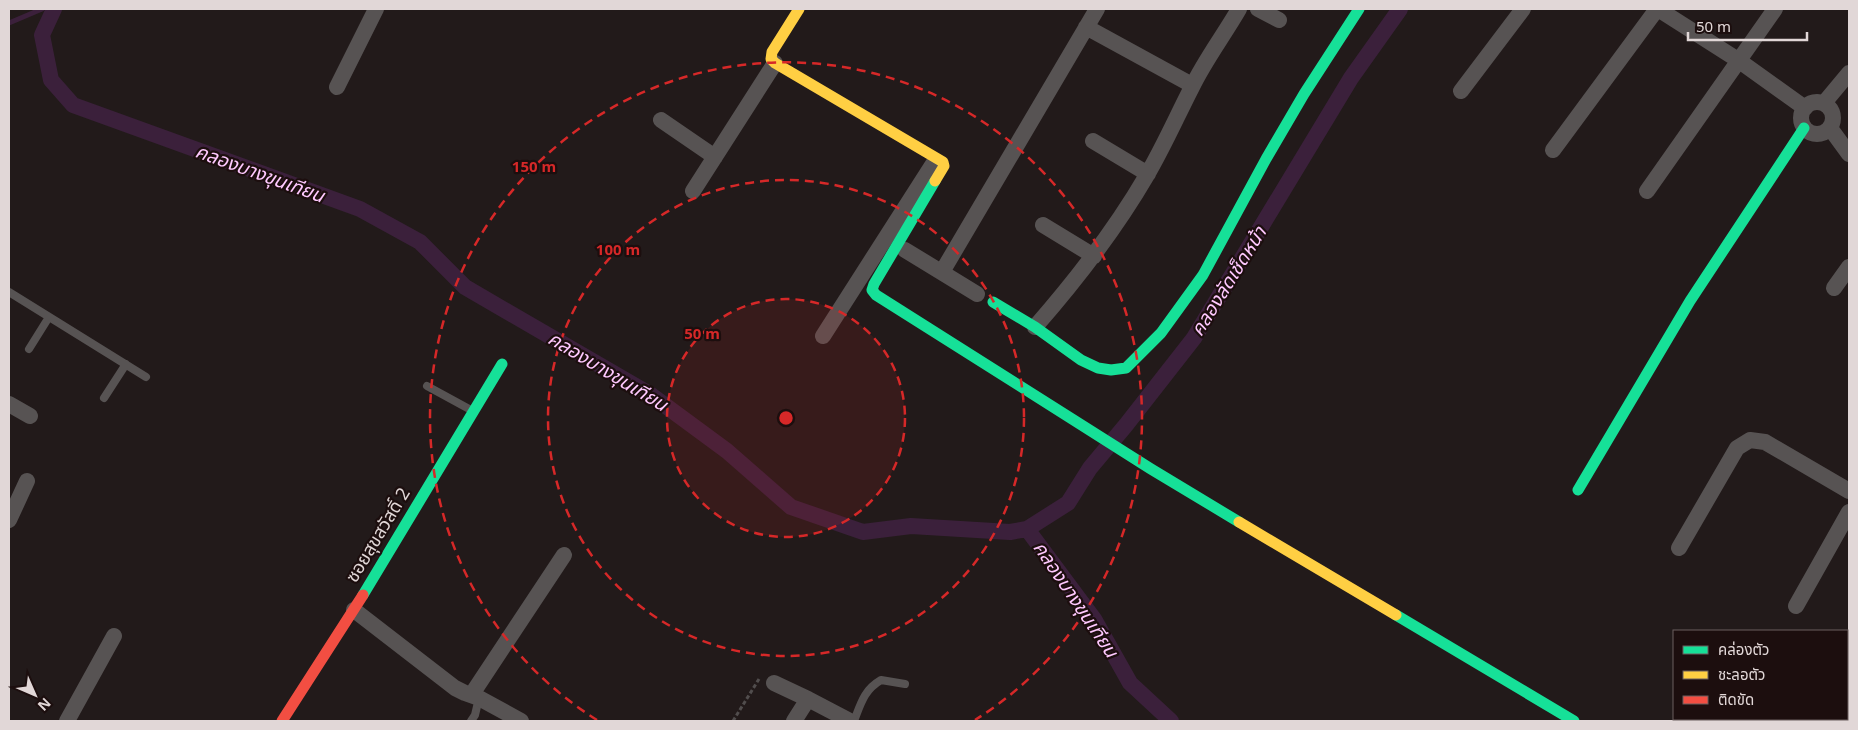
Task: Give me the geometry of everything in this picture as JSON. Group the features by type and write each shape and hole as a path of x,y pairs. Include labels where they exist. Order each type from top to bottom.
{"street":[{"path":"337,87 376,9"},
{"path":"799,9 772,52 771,59 943,162 943,169 878,275 872,290 876,295 1078,425 1574,721"},
{"path":"942,272 1097,9"},
{"path":"1035,327 1071,286 1120,218 1148,174 1174,127 1192,85 1239,9"},
{"path":"1258,9 1278,20"},
{"path":"993,302 1035,327 1081,360 1098,368 1111,370 1126,368 1161,334 1203,275 1304,94 1359,9"},
{"path":"1462,90 1523,9"},
{"path":"1553,150 1657,9 1738,60 1805,108"},
{"path":"1647,191 1775,9"},
{"path":"1086,27 1192,85"},
{"path":"693,191 775,63"},
{"path":"1824,103 1849,73"},
{"path":"1810,103 1824,103 1833,114 1833,122 1830,128 1817,134 1804,128 1801,114 1805,108 1810,103"},
{"path":"661,120 715,157"},
{"path":"1578,490 1690,301 1804,128"},
{"path":"1830,128 1849,154"},
{"path":"1093,141 1148,174"},
{"path":"823,336 937,158"},
{"path":"1043,225 1094,256"},
{"path":"905,250 977,294"},
{"path":"1834,288 1849,268"},
{"name":"ซอยสุขสวัสดิ์ 2","path":"282,721 354,610 502,364"},
{"path":"9,404 30,416"},
{"path":"1679,548 1737,448 1750,440 1765,442 1849,491"},
{"path":"9,520 27,481"},
{"path":"1796,606 1849,512"},
{"path":"476,696 564,555"},
{"path":"354,610 455,688 465,694 476,696 521,721"},
{"path":"66,721 114,636"},
{"path":"774,683 850,721"},
{"path":"794,721 808,699"}],"lane":[{"path":"9,292 146,377"},
{"path":"29,349 49,317"},
{"path":"104,398 126,364"},
{"path":"427,386 473,411"},
{"path":"854,721 871,686 881,680 905,684"},
{"path":"471,721 476,696"}],"path":[{"path":"734,721 761,675 774,683"}],"waterway":[{"path":"9,23 42,9"},
{"name":"คลองบางขุนเทียน","path":"54,9 42,35 51,80 73,105 360,209 420,242 465,287 651,395 727,451 791,507 863,532 911,526 1010,532 1027,529 1068,503 1090,468 1194,338 1351,78 1400,9"},
{"name":"คลองบางขุนเทียน","path":"1027,529 1094,619 1130,683 1171,721"}],"traffic: fast":[{"path":"993,302 1035,327 1081,360 1098,368 1111,370 1126,368 1161,333 1203,275 1266,159 1304,94 1359,9"},
{"path":"1578,490 1690,301 1804,128"},
{"path":"935,181 874,284 872,290 876,295 1151,469 1239,522"},
{"path":"363,595 502,364"},
{"path":"1396,615 1574,721"}],"traffic: slow":[{"path":"799,9 772,52 771,59 943,162 944,166 935,181"},
{"path":"1239,522 1396,615"}],"traffic: jam":[{"path":"282,721 363,595"}],"water label":[{"name":"คลองลัดเช็ดหน้า","path":"1228,281"}]}
